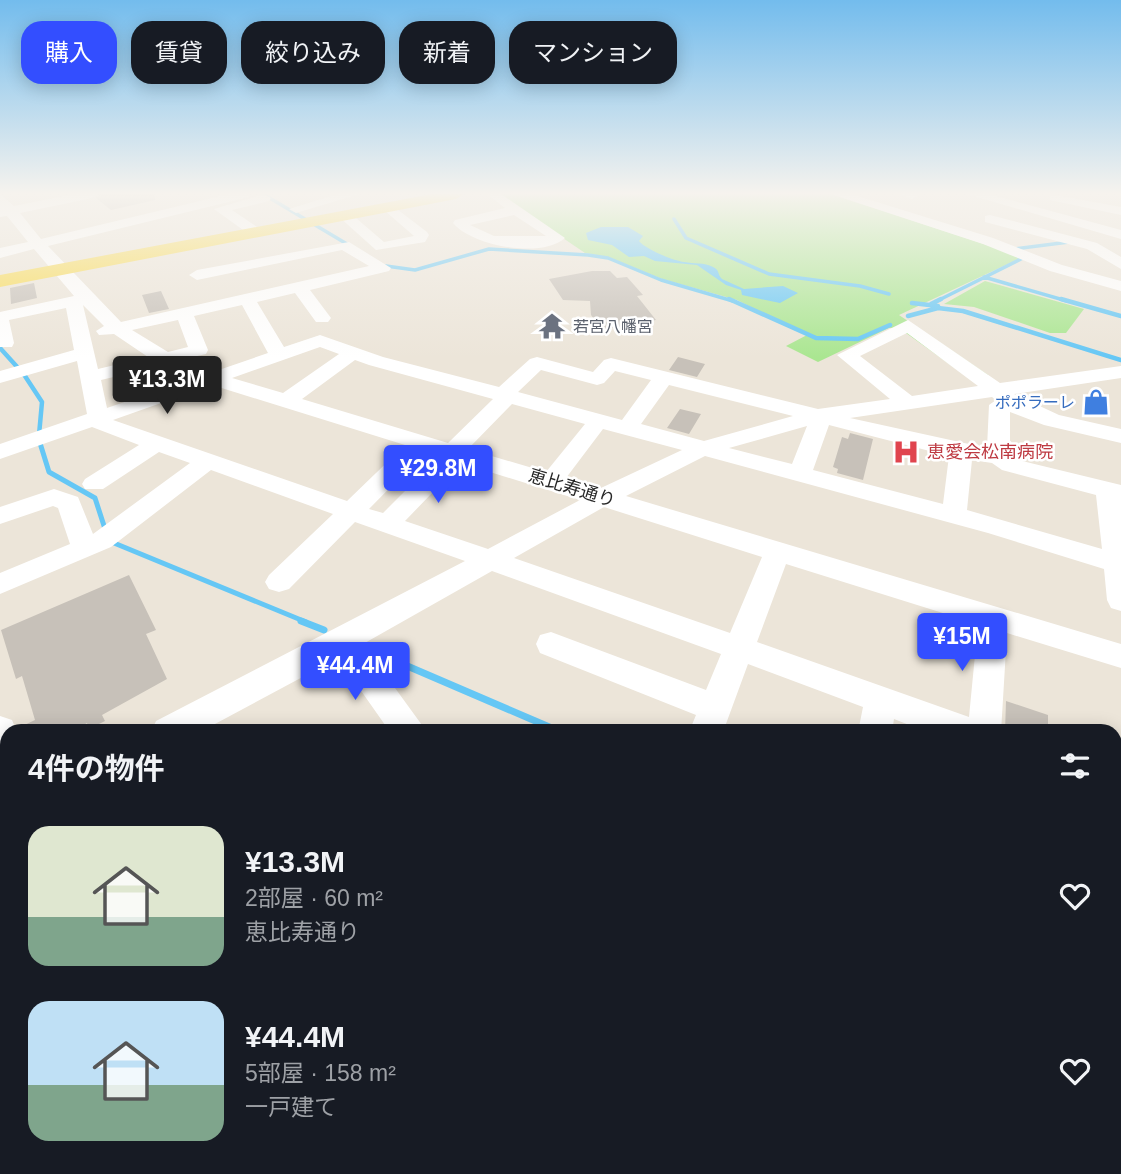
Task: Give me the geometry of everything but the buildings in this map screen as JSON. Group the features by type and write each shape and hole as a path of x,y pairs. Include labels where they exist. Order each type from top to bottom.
{"main road":[{"path":"4,277 51,257 149,249"}],"street":[{"name":"恵比寿通り","path":"43,249 80,299 134,341 212,379 1121,656"},
{"path":"51,257 73,249"},
{"path":"0,253 51,257 90,249"},
{"path":"183,249 214,307"},
{"path":"305,249 331,280"},
{"path":"197,275 250,258 325,249"},
{"path":"365,249 378,251 386,249"},
{"path":"0,377 83,345 118,328 383,268 376,249"},
{"path":"1008,249 1121,286"},
{"path":"1096,249 1121,264"},
{"path":"250,258 276,293"},
{"path":"299,287 322,318"},
{"path":"5,343 0,318 80,299 83,345 99,418 97,422 738,646 947,724"},
{"path":"247,299 279,356"},
{"path":"90,377 199,350 184,313"},
{"path":"909,404 847,355 908,325 1008,399 1052,420 1121,436"},
{"path":"0,452 320,341 353,353 954,515 1119,563"},
{"path":"284,402 353,353"},
{"path":"387,524 537,363 597,379 611,364 961,452 998,457 1010,465 1114,491 1121,600"},
{"path":"183,724 343,641 604,497 704,448 822,415 909,404 1008,399 1121,372"},
{"path":"627,428 664,377"},
{"path":"998,457 1000,405 1008,399"},
{"path":"799,475 822,415"},
{"path":"551,481 598,420"},
{"path":"94,484 157,443"},
{"path":"279,582 421,443"},
{"path":"954,515 961,452"},
{"path":"0,584 102,541 208,461"},
{"path":"0,516 54,497 69,503 85,548"},
{"path":"551,644 712,724 738,646 777,552"},
{"path":"985,724 993,618"},
{"path":"343,641 399,724"},
{"path":"876,724 880,699"}],"green space":[{"path":"579,249 998,249 1023,257 899,315 988,375 973,381 899,328 889,328 818,362 786,346 807,335 737,300 662,279 608,257 585,253"},
{"path":"985,281 1084,309 1066,333 1050,333 974,307 944,304"}],"water":[{"path":"617,249 650,249 679,261 710,265 717,269 722,279 744,289 783,286 798,293 780,303 742,295 741,290 726,285 697,265 655,261 644,256 629,257"}],"waterway":[{"path":"386,266 415,270 489,249 588,255 608,258 661,280 733,301"},
{"path":"711,249 769,274 860,286 889,294"},
{"path":"985,277 1021,259 1016,254"},
{"path":"931,304 985,277"},
{"path":"985,277 1067,301"},
{"path":"729,299 816,338 858,339 890,325"},
{"path":"1061,299 1121,316"},
{"path":"912,303 938,306"},
{"path":"908,316 938,308 963,311 1121,360"},
{"path":"0,348 19,369"},
{"path":"23,373 42,402 39,435"},
{"path":"40,443 49,472 95,498 106,532"},
{"path":"111,538 114,543 306,622"},
{"path":"301,621 324,630"},
{"path":"370,650 542,724"}],"place":[{"name":"若宮八幡宮","path":"552,326"},
{"name":"ポポラーレ","path":"1096,402"},
{"name":"恵愛会松南病院","path":"906,452"}]}
